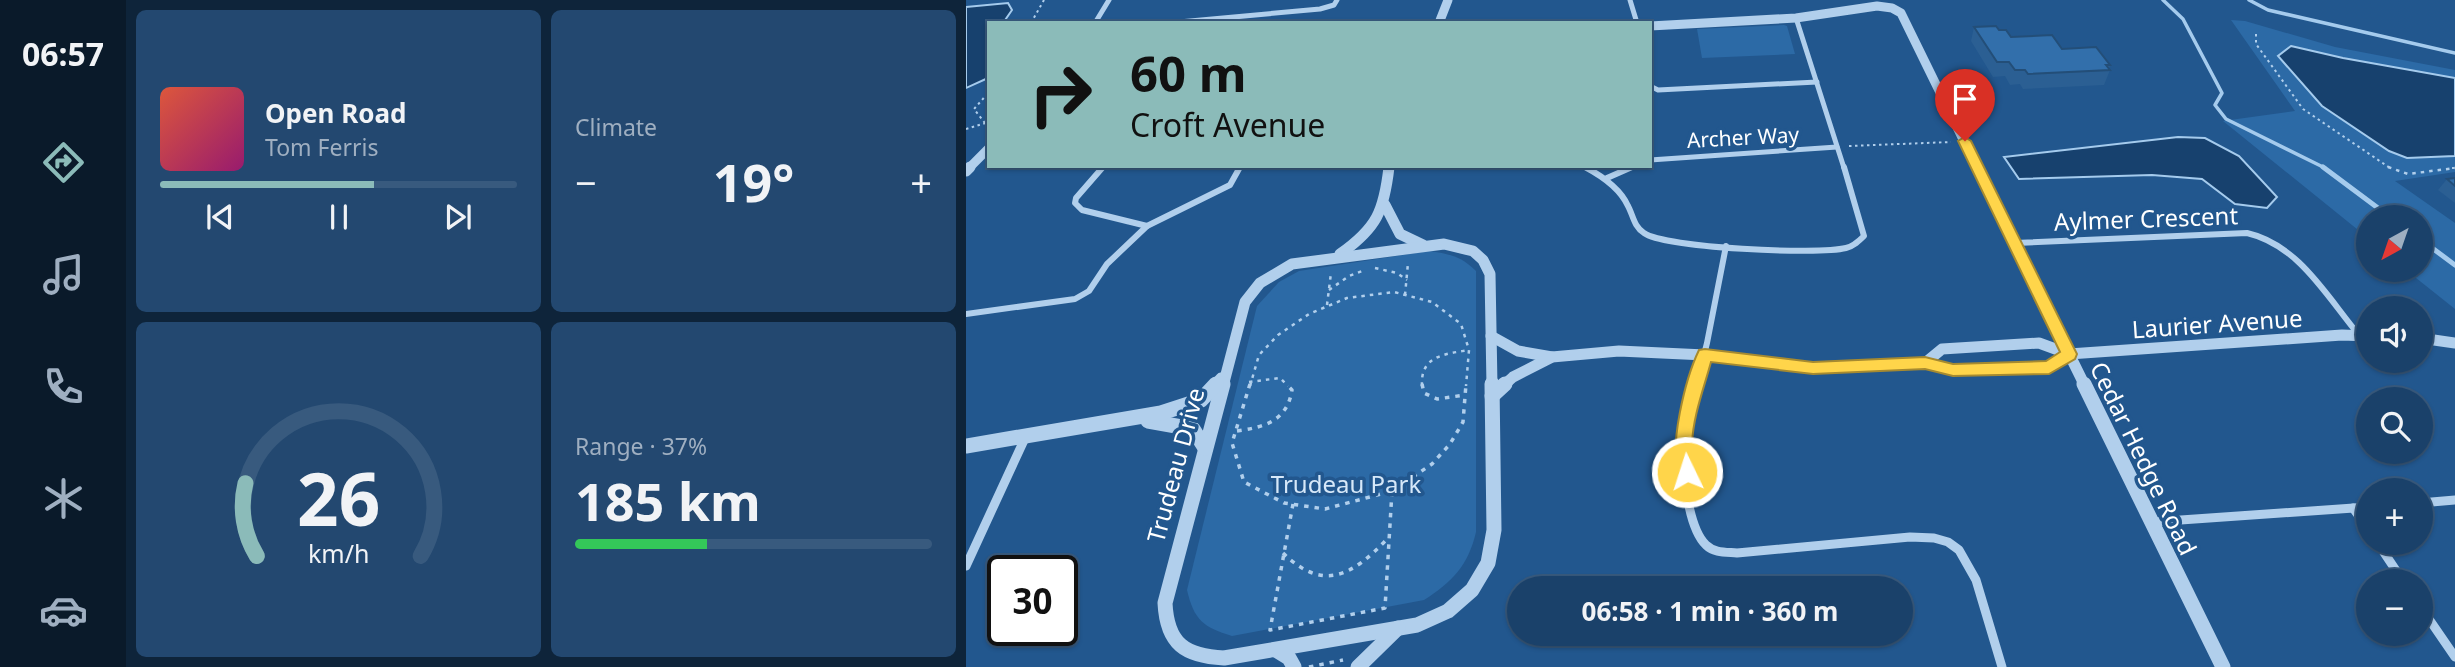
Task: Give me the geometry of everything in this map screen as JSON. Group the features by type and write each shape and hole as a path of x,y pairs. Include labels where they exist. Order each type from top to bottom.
{"street":[{"path":"1097,21 1109,0"},
{"path":"1201,21 1320,9 1334,5 1337,0"},
{"path":"1440,21 1448,0"},
{"path":"1630,0 1636,21"},
{"path":"1652,26 1796,18 1851,8 1892,8"},
{"name":"Cedar Hedge Road","path":"1892,8 1903,15 2223,667"},
{"path":"1588,168 1607,178 1627,203 1641,233 1656,238 1794,250 1833,249 1857,243 1864,236 1864,229 1796,18"},
{"path":"1652,87 1658,90 1817,82"},
{"name":"Archer Way","path":"1652,160 1837,147"},
{"path":"966,171 987,150"},
{"path":"1102,168 1076,198 1075,203 1082,210 1147,226"},
{"path":"966,314 1075,299 1085,294 1107,264 1147,226 1230,185 1239,168"},
{"name":"Trudeau Drive","path":"1335,261 1370,231 1385,205 1389,168"},
{"path":"1607,178 1629,168"},
{"path":"1385,205 1400,234 1424,246"},
{"name":"Aylmer Crescent","path":"2015,243 2257,234 2273,240 2289,251 2356,327"},
{"name":"Trudeau Drive","path":"1444,244 1464,247 1484,261 1490,274 1494,530 1490,562 1475,585 1455,607 1437,618 1398,628 1230,658 1204,656 1188,651 1168,632 1164,619 1165,603 1245,302 1260,283 1292,264 1335,261 1424,246 1444,244"},
{"path":"1726,246 1705,355 1686,422 1683,446 1694,523 1706,545 1717,551 1737,553 1910,537 1935,537 1951,543 1964,556 1972,570 2002,667"},
{"path":"1491,335 1518,351 1552,358 1619,351 1705,355 1813,368 1925,363 1953,370 2049,367 2069,354"},
{"name":"Laurier Avenue","path":"2069,354 2356,336"},
{"path":"2433,340 2455,343"},
{"path":"1925,363 1942,349 1956,348 2039,343 2069,354"},
{"path":"1492,396 1513,377 1552,358"},
{"path":"966,446 1133,420 1201,400 1225,372"},
{"path":"1133,420 1160,421 1193,429 1205,448"},
{"path":"966,566 1025,438"},
{"path":"2433,502 2455,500"},
{"path":"2353,508 2356,512"},
{"path":"2152,522 2356,508"},
{"path":"2433,625 2455,656"},
{"name":"Trudeau Drive","path":"1359,666 1398,628"},
{"path":"1276,650 1289,658 1294,667"}],"path":[{"path":"1032,21 1044,0"},
{"path":"2256,34 2256,44 2303,109 2386,166 2398,173 2408,174 2455,168"},
{"path":"966,129 987,122 974,109 987,95"},
{"path":"1837,147 1965,141"},
{"path":"1405,295 1409,255"},
{"path":"1327,306 1335,261"},
{"path":"1329,290 1349,275 1368,269 1389,270 1407,280"},
{"path":"1394,292 1432,302 1461,324 1469,350 1463,422 1450,444 1432,464 1392,491 1325,509 1284,503 1244,482 1232,443 1259,355 1278,335 1309,314 1327,306 1347,298 1394,292"},
{"path":"1465,395 1437,399 1429,397 1421,387 1421,379 1426,366 1437,355 1469,350"},
{"path":"1467,370 1478,368"},
{"path":"1237,431 1271,425 1286,412 1291,400 1292,390 1280,378 1249,382"},
{"path":"1293,504 1270,630 1385,608 1392,491"},
{"path":"1283,554 1306,573 1333,577 1360,564 1389,537"},
{"path":"1309,667 1339,659 1359,666"}],"green space":[{"path":"2231,20 2245,21 2335,47 2455,70 2455,172 2395,181 2429,205 2356,205 2356,228 2223,121 2295,111"},
{"path":"1787,26 1795,54 1702,58 1697,29"},
{"path":"2433,208 2455,223 2455,309 2421,282 2433,282"},
{"name":"Trudeau Park","path":"1429,251 1454,256 1476,271 1476,532 1463,564 1451,580 1424,600 1232,636 1207,625 1193,609 1187,590 1257,306 1279,282 1299,271"}],"shaded area":[{"path":"1008,3 1012,10 1004,21 987,21 987,78 966,88 966,7"},
{"path":"2291,46 2455,78 2455,156 2407,158 2389,151 2322,106 2278,56"},
{"path":"2178,137 2205,138 2239,156 2277,197 2267,208 2235,204 2202,179 2152,175 2019,179 2004,157"}],"building":[{"path":"1996,26 1999,30 2006,30 2011,37 2052,35 2062,49 2096,47 2110,65 2106,65 2110,70 2028,74 2025,70 2015,70 2009,62 1997,62 1974,27"},
{"path":"2455,178 2455,186 2447,179"}],"waterway":[{"path":"2163,0 2183,19 2222,93 2215,105 2226,119 2323,167"},
{"path":"2249,0 2268,10 2455,53"},
{"path":"2323,167 2374,205"},
{"path":"2433,249 2455,265"}],"route":[{"path":"1687,472 1683,446 1686,422 1705,355 1813,368 1925,363 1953,370 2049,367 2069,354 1965,141"}]}
